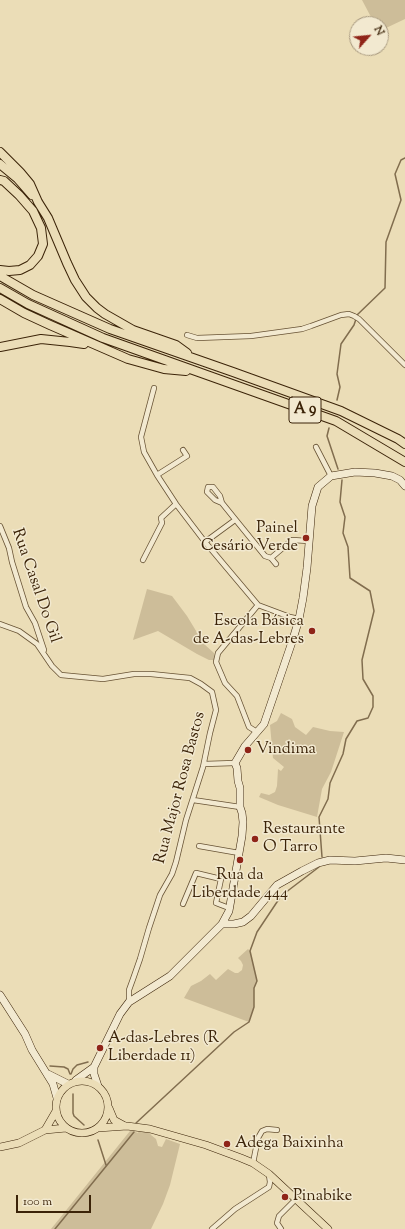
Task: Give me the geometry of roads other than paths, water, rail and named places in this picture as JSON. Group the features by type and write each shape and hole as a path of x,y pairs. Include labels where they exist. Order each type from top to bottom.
{"highway":[{"path":"0,152 30,184 38,202 48,218 66,264 86,297 105,314 133,330 176,345 195,359"},
{"path":"0,164 18,179 38,202"},
{"path":"0,180 4,181 19,195 33,211 41,228 43,244 38,256 30,265 20,270 0,270"},
{"name":"A 9","path":"0,276 33,295 110,329 341,411 398,439 405,444"},
{"name":"A 9","path":"0,288 28,304 102,338 336,421 405,462"},
{"path":"0,299 24,313 128,359 164,369 198,372"},
{"path":"0,347 41,339 98,347"}],"main road":[{"path":"108,1105 104,1122 98,1128 90,1132 82,1133 74,1132 66,1128 60,1122 55,1106 56,1098 61,1090 68,1084 76,1080 86,1080 94,1083 102,1089 106,1096 110,1113 114,1120 127,1126"},
{"path":"45,1130 56,1111"},
{"path":"98,1128 127,1126 150,1129 206,1145 252,1163 269,1174 328,1229"},
{"path":"0,1148 19,1143 45,1130 66,1128"}],"street":[{"path":"187,335 197,338 251,336 307,328 341,315 349,314 359,319 405,365"},
{"path":"154,388 141,437 144,452 157,475 176,504 205,542 258,605 299,619"},
{"path":"316,447 331,476"},
{"path":"157,475 188,458 183,450"},
{"path":"98,1086 94,1074 94,1067 120,1014 129,1002 170,976 222,924 229,908 242,836 243,822 240,807 240,788 235,763 244,746 264,724 299,619 304,591 312,506 318,487 331,476 355,472 392,476 400,480 405,486"},
{"path":"222,503 265,556 271,558 276,564"},
{"path":"143,560 162,523 161,518 176,504"},
{"path":"205,542 235,520"},
{"name":"Rua Casal Do Gil","path":"0,526 9,548 18,584 26,607 37,628 45,655"},
{"path":"271,558 292,540 309,541"},
{"path":"257,732 249,727 237,696 225,683 216,662 218,653 258,605"},
{"name":"Rua Major Rosa Bastos","path":"0,624 19,631 37,644 52,666 61,675 103,679 134,674 151,674 190,678 212,692 216,710 204,764 185,824 172,874 160,894 149,928 130,990 129,1002"},
{"path":"204,764 235,763"},
{"path":"193,800 240,807"},
{"path":"199,846 239,853"},
{"path":"222,924 243,922 251,916 277,885 318,863 330,860 366,860 386,858 405,860"},
{"path":"183,904 196,873 221,879 216,903 229,908"},
{"path":"0,995 25,1034 32,1050 53,1084 56,1098"},
{"path":"76,1080 94,1067"},
{"path":"47,1073 68,1084"},
{"path":"252,1163 258,1138 262,1131 267,1129 277,1130"},
{"path":"212,1229 235,1209 269,1187 269,1174"},
{"path":"281,1229 278,1223 279,1216 296,1199"}],"waterway":[{"path":"357,315 385,288 386,242 401,200 395,174 401,160 405,158"},
{"path":"337,400 340,387 337,374 341,344 354,325 356,319"},
{"path":"329,428 327,436 338,469"},
{"path":"322,857 319,817 328,799 330,783 343,754 346,739 357,721 368,718 373,707 373,696 363,679 362,660 374,611 370,591 350,578 348,547 343,533 345,517 340,502 342,480"},
{"path":"136,1123 234,1032 249,1022 254,1007 254,988 257,981 250,951 257,932 281,896 319,867"},
{"path":"71,1074 77,1065 88,1062"},
{"path":"50,1066 64,1067 68,1069 70,1074"},
{"path":"73,1094 74,1116 84,1125"},
{"path":"55,1229 134,1132"},
{"path":"98,1140 106,1165"}],"place":[{"name":"Painel Cesário Verde","path":"306,538"},
{"name":"Escola Básica de A-das-Lebres","path":"312,631"},
{"name":"Vindima","path":"248,750"},
{"name":"Restaurante O Tarro","path":"255,839"},
{"name":"Rua da Liberdade 444","path":"240,860"},
{"name":"A-das-Lebres (R Liberdade 11)","path":"100,1048"},
{"name":"Adega Baixinha","path":"227,1144"},
{"name":"Pinabike","path":"285,1197"}]}
